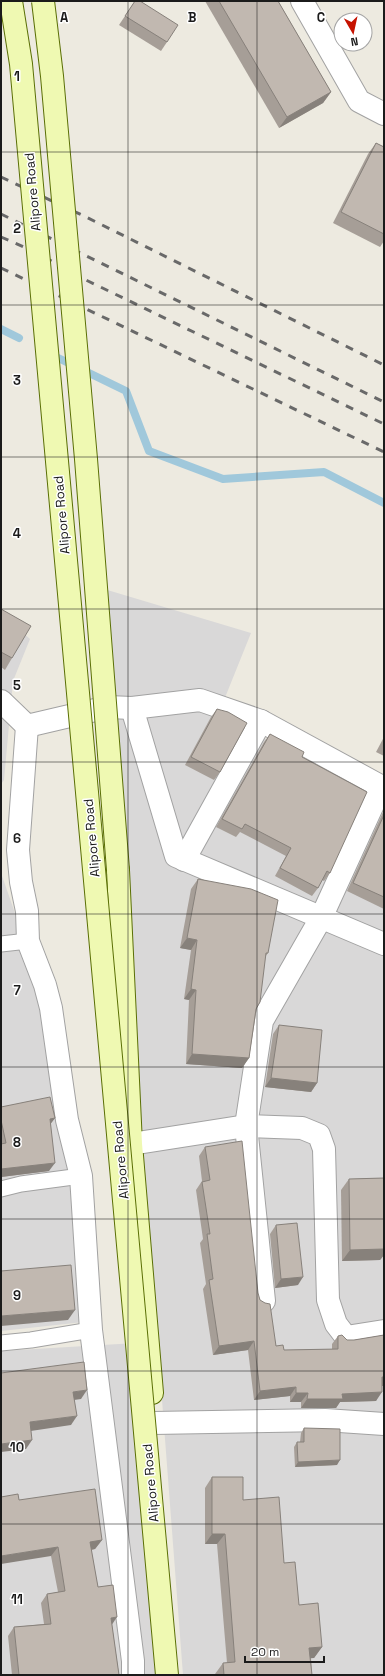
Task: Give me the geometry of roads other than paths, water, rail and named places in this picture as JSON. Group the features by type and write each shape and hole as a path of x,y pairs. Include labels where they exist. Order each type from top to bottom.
{"main road":[{"name":"Alipore Road","path":"11,1 21,64 167,1675"},
{"name":"Alipore Road","path":"43,1 52,76 86,459 118,870 131,1144 177,1675"}],"street":[{"path":"302,1 359,101 384,114"},
{"path":"27,726 108,707 132,708 200,700 261,722 383,787 321,918 262,1021 246,1126 264,1301"},
{"path":"1,701 27,726"},
{"path":"132,708 176,856 384,944"},
{"path":"184,860 261,722"},
{"path":"27,726 11,816 18,850 27,911 28,941 46,984 51,1008 67,1120 81,1176 91,1330 133,1661 133,1675"},
{"path":"131,1144 246,1126 302,1128 319,1135 324,1149 328,1300 336,1324 346,1337 384,1331"},
{"path":"154,1423 325,1420 384,1424"}],"lane":[{"path":"1,944 28,941"},
{"path":"1,1189 21,1184 81,1176"},
{"path":"1,1343 31,1340 91,1330"}],"waterway":[{"path":"1,329 19,338"},
{"path":"50,354 126,391 149,451 223,479 324,472 384,503"}],"railway":[{"path":"1,177 84,216 384,365"},
{"path":"1,214 384,402"},
{"path":"1,237 33,251 88,281 384,424"},
{"path":"1,268 384,452"}]}
